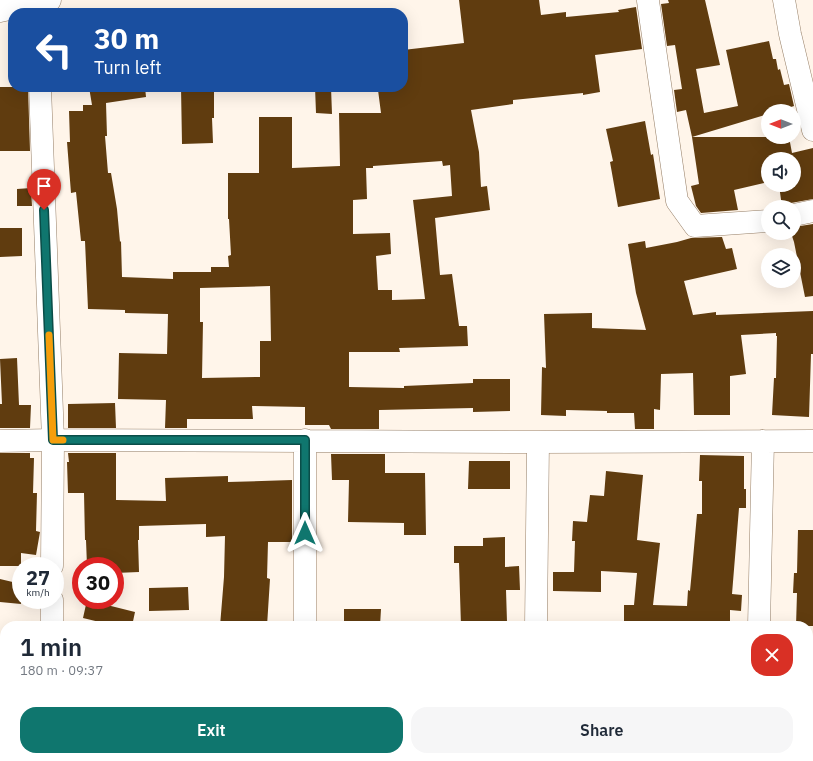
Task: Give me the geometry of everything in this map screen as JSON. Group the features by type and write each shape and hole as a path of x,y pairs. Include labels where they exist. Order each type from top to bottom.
{"street":[{"path":"784,0 790,34 813,130"},
{"path":"648,1 677,201 694,226 761,221"},
{"path":"17,8 40,4"},
{"path":"40,92 53,440 52,557"},
{"path":"801,214 813,211"},
{"path":"305,440 305,621"},
{"path":"0,441 305,440 813,442"},
{"path":"759,621 763,441"},
{"path":"536,621 538,442"},
{"path":"52,609 52,621"}],"building":[{"path":"459,0 539,0 541,15 566,12 566,17 619,12 618,10 636,7 642,49 595,55 600,92 583,95 583,93 513,100 513,104 471,110 479,152 481,187 487,186 490,210 435,218 440,275 452,274 459,326 467,326 468,346 399,348 400,352 349,352 349,387 404,388 404,386 473,383 473,379 510,379 510,411 473,412 473,408 379,410 379,429 331,429 329,425 305,425 305,407 252,406 253,419 187,419 187,428 165,428 166,400 118,399 119,353 167,354 168,314 125,313 125,310 88,309 85,241 81,241 76,192 71,193 67,142 70,142 69,111 83,111 83,105 92,105 90,92 146,92 146,97 106,103 107,136 105,136 108,173 111,173 117,209 120,242 121,241 122,277 173,279 173,272 211,272 211,267 229,267 228,256 231,255 228,219 228,173 259,173 259,117 292,117 292,168 340,166 339,113 381,113 378,92 408,92 408,49 464,43","holes":["442,161 443,166 450,165 452,196 413,200 425,299 392,300 392,290 378,290 376,256 391,254 390,233 353,234 353,200 367,199 366,168 373,168 373,166","270,286 271,341 260,341 260,377 202,378 203,322 200,322 200,288"]},
{"path":"668,0 705,0 720,65 696,69 704,113 738,106 726,50 769,41 773,59 776,59 778,70 780,69 784,85 789,84 794,104 761,104 761,116 692,137 686,110 677,112 674,90 682,89 675,45 667,46 661,4 669,3"},
{"path":"0,87 8,87 8,92 28,92 30,151 0,151"},
{"path":"181,92 214,92 214,118 212,118 213,143 182,144"},
{"path":"315,92 331,92 332,114 316,113"},
{"path":"645,121 651,155 653,154 660,199 618,207 610,162 613,161 606,129"},
{"path":"692,137 761,137 761,144 790,144 792,152 761,152 761,184 734,190 738,210 701,213 696,206 691,186 699,184"},
{"path":"813,148 813,199 801,201 781,200 780,192 801,192 801,152 796,152"},
{"path":"31,188 32,206 17,206 17,189"},
{"path":"813,224 813,296 805,297 801,277 801,248 795,248 793,240 801,240 801,226"},
{"path":"0,228 22,228 22,256 0,257"},
{"path":"722,237 726,249 732,248 737,269 684,281 693,315 716,312 716,315 813,311 813,354 811,354 809,417 772,415 774,378 776,378 776,333 741,335 746,374 730,376 730,415 694,415 693,373 661,374 660,410 654,409 654,429 635,429 634,413 566,410 566,416 541,415 542,367 546,368 544,314 592,313 592,328 646,330 636,293 628,244 645,241 646,248 691,238"},
{"path":"17,358 19,405 31,405 30,428 0,428 0,404 2,404 0,359"},
{"path":"115,403 116,428 68,428 68,404"},
{"path":"0,453 30,453 30,458 34,458 33,493 37,493 36,531 40,532 36,555 21,553 21,557 12,557 12,566 0,566"},
{"path":"68,453 116,453 116,500 166,501 165,478 228,476 228,482 292,480 292,542 268,542 267,578 270,579 267,621 220,621 224,577 225,536 206,537 206,524 139,526 139,572 124,573 124,557 87,557 84,493 68,493 67,462 69,462"},
{"path":"331,454 385,454 385,473 425,473 426,535 404,535 404,523 348,522 349,480 332,480"},
{"path":"700,455 744,456 744,489 746,489 746,508 739,508 732,594 742,595 741,611 730,610 730,621 624,621 624,605 634,605 637,573 601,571 601,592 553,591 553,572 574,572 575,541 572,541 573,521 587,522 590,495 604,496 606,471 643,475 637,540 660,543 653,605 687,606 688,590 690,591 697,514 702,514 702,481 699,481"},
{"path":"469,461 510,461 510,489 468,489"},
{"path":"798,530 813,530 813,621 796,621 797,593 793,593 794,573 797,573"},
{"path":"505,537 505,567 519,566 520,590 506,590 507,621 461,621 459,563 454,563 454,546 483,546 483,538"},
{"path":"0,579 12,582 12,603 0,602"},
{"path":"188,587 189,610 149,611 149,588"},
{"path":"85,609 123,609 135,612 133,621 95,621 83,618"},
{"path":"344,609 381,609 380,621 344,621"}],"slow traffic":[{"path":"49,335 53,440 63,440"}],"route":[{"path":"44,210 53,440 305,440 305,533"}]}
